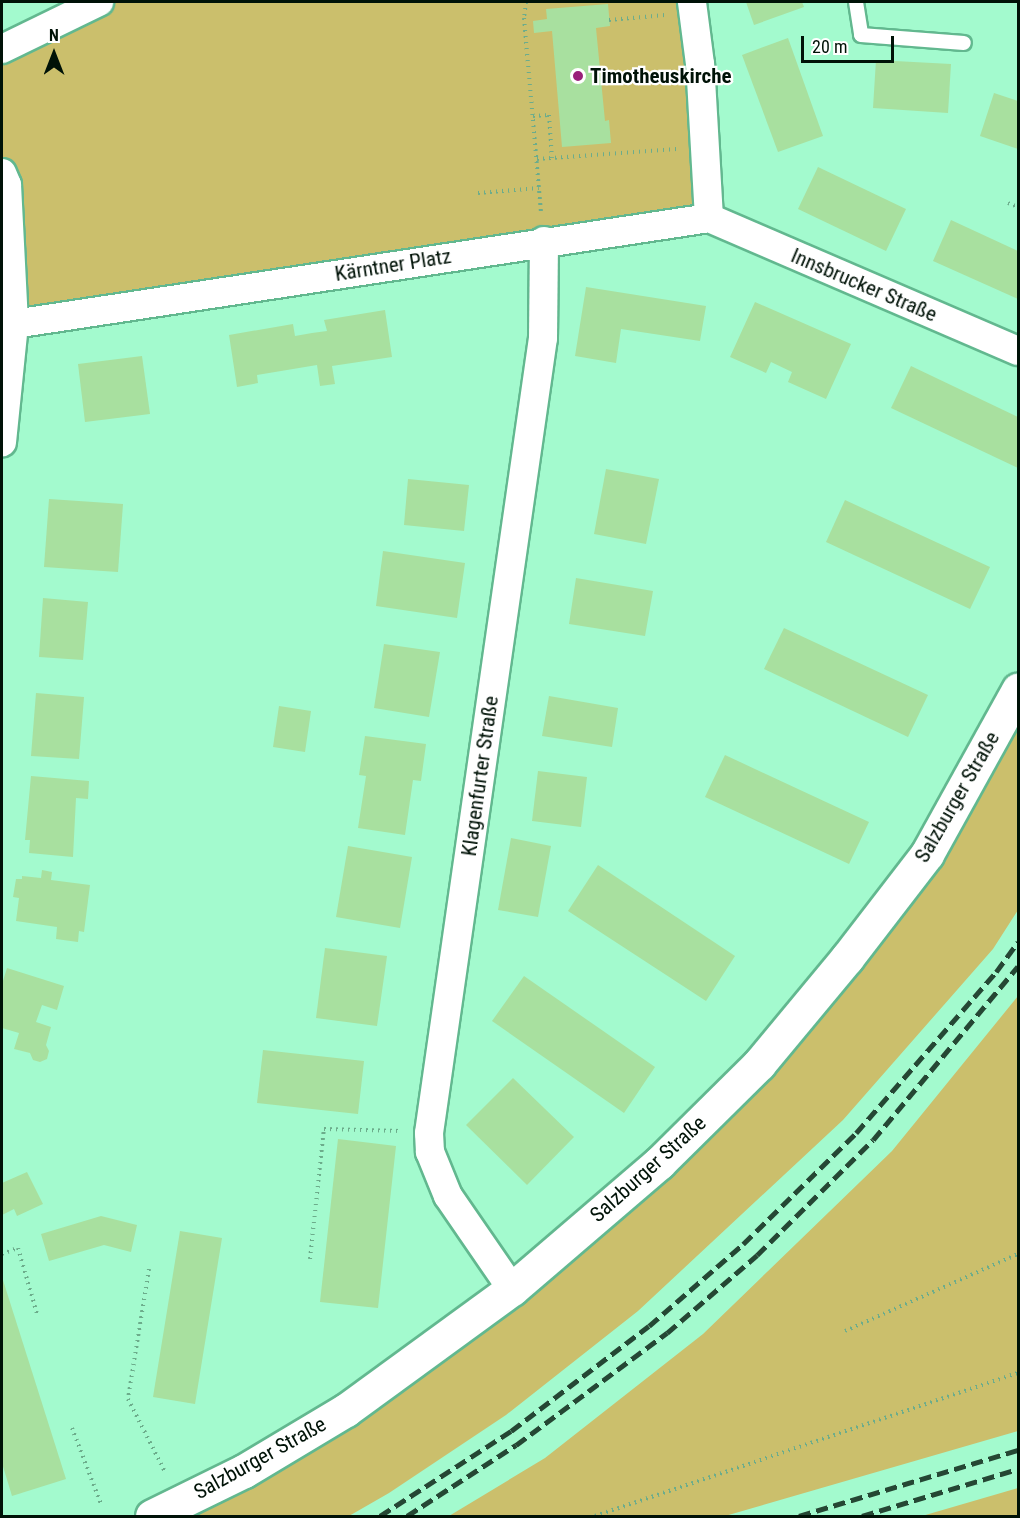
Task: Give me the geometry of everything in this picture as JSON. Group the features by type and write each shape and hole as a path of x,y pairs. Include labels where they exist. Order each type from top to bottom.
{"street":[{"path":"2,49 99,2"},
{"path":"682,8 700,64 709,218"},
{"path":"2,442 14,324 3,182"},
{"name":"Kärntner Platz","path":"14,324 544,241 709,218"},
{"name":"Innsbrucker Straße","path":"709,218 1018,351"},
{"name":"Klagenfurter Straße","path":"512,1289 448,1196 430,1152 429,1133 543,338 544,241"},
{"name":"Salzburger Straße","path":"152,1516 244,1471 346,1410 512,1289 658,1163 759,1064 847,958 927,854 1018,690"}],"lane":[{"path":"856,2 861,35 964,43"}],"path":[{"path":"526,2 524,18 544,241"},
{"path":"609,20 682,8"},
{"path":"533,116 549,115 552,158"},
{"path":"537,159 686,148"},
{"path":"478,193 539,188"},
{"path":"1008,203 1018,207"},
{"path":"310,1259 324,1129 429,1133"},
{"path":"2,1254 18,1248 37,1314"},
{"path":"845,1331 1018,1254"},
{"path":"149,1269 128,1398 165,1472"},
{"path":"595,1516 1018,1373"},
{"path":"72,1428 101,1504"}],"shaded area":[{"path":"99,2 692,2 709,218 14,324 2,173 2,49"},
{"path":"1018,690 1018,910 993,949 843,1120 638,1311 506,1415 389,1493 349,1516 152,1516 512,1289 847,958"},
{"path":"1018,996 1018,1431 725,1516 449,1516 545,1458 703,1334 892,1151"},
{"path":"1018,1488 1018,1516 922,1516"}],"building":[{"path":"746,2 802,2 804,7 754,25"},
{"name":"Timotheuskirche","path":"608,4 610,26 596,28 605,121 609,120 611,143 562,147 552,31 534,33 533,21 547,19 546,9"},
{"path":"788,38 823,136 778,152 742,55"},
{"path":"876,60 951,64 948,113 873,108"},
{"path":"994,93 1018,101 1018,149 980,136"},
{"path":"818,167 906,209 886,251 798,209"},
{"path":"951,220 1018,251 1018,299 933,261"},
{"path":"586,287 706,306 700,341 621,329 616,363 575,356"},
{"path":"755,302 851,344 826,399 788,382 792,372 771,362 766,373 730,357"},
{"path":"385,310 392,357 332,366 335,384 320,386 317,365 257,375 258,383 237,387 229,335 293,324 295,336 327,331 324,320"},
{"path":"142,356 150,414 85,422 78,364"},
{"path":"911,366 1018,417 1018,468 891,408"},
{"path":"606,469 659,479 646,544 594,534"},
{"path":"408,479 469,485 464,531 404,525"},
{"path":"49,499 123,504 118,572 44,567"},
{"path":"845,500 990,567 970,609 826,542"},
{"path":"383,551 465,563 457,618 376,606"},
{"path":"576,578 653,591 645,636 569,624"},
{"path":"43,598 88,602 83,660 39,657"},
{"path":"784,628 928,695 908,737 764,669"},
{"path":"384,644 440,652 429,717 374,708"},
{"path":"36,693 84,697 79,759 31,756"},
{"path":"549,696 618,708 612,747 542,736"},
{"path":"279,706 311,711 305,752 273,747"},
{"path":"365,736 426,744 421,781 413,780 405,835 358,828 366,776 359,775"},
{"path":"725,755 869,822 849,864 705,797"},
{"path":"538,771 587,777 581,827 532,821"},
{"path":"31,776 89,781 88,799 76,798 73,857 29,853 30,840 25,840"},
{"path":"511,838 551,846 538,917 498,910"},
{"path":"348,846 412,857 400,928 336,917"},
{"path":"598,865 735,956 706,1001 568,911"},
{"path":"42,870 52,872 51,880 90,885 84,932 79,931 78,942 56,939 57,927 16,921 19,898 13,897 16,879 22,879 22,876 41,878"},
{"path":"325,948 387,956 377,1026 316,1018"},
{"path":"7,968 64,986 57,1010 42,1005 36,1022 51,1027 46,1045 49,1051 47,1059 40,1062 33,1060 30,1053 14,1049 19,1033 2,1028 2,984"},
{"path":"524,976 655,1067 624,1113 492,1021"},
{"path":"263,1050 364,1061 358,1114 257,1103"},
{"path":"513,1078 574,1137 527,1185 466,1125"},
{"path":"338,1139 396,1146 378,1308 320,1302"},
{"path":"27,1172 43,1204 17,1216 14,1209 2,1215 2,1183"},
{"path":"101,1216 137,1225 131,1252 104,1245 49,1261 41,1234"},
{"path":"180,1231 222,1238 195,1404 153,1397"},
{"path":"2,1277 66,1479 12,1496 2,1463"}],"railway":[{"path":"380,1516 511,1431 649,1326 743,1244 856,1133 996,972 1018,942"},
{"path":"407,1516 516,1445 667,1333 757,1255 873,1140 1018,966"},
{"path":"799,1516 1018,1450"},
{"path":"862,1516 1018,1469"}],"place":[{"name":"Timotheuskirche","path":"578,76"}]}
